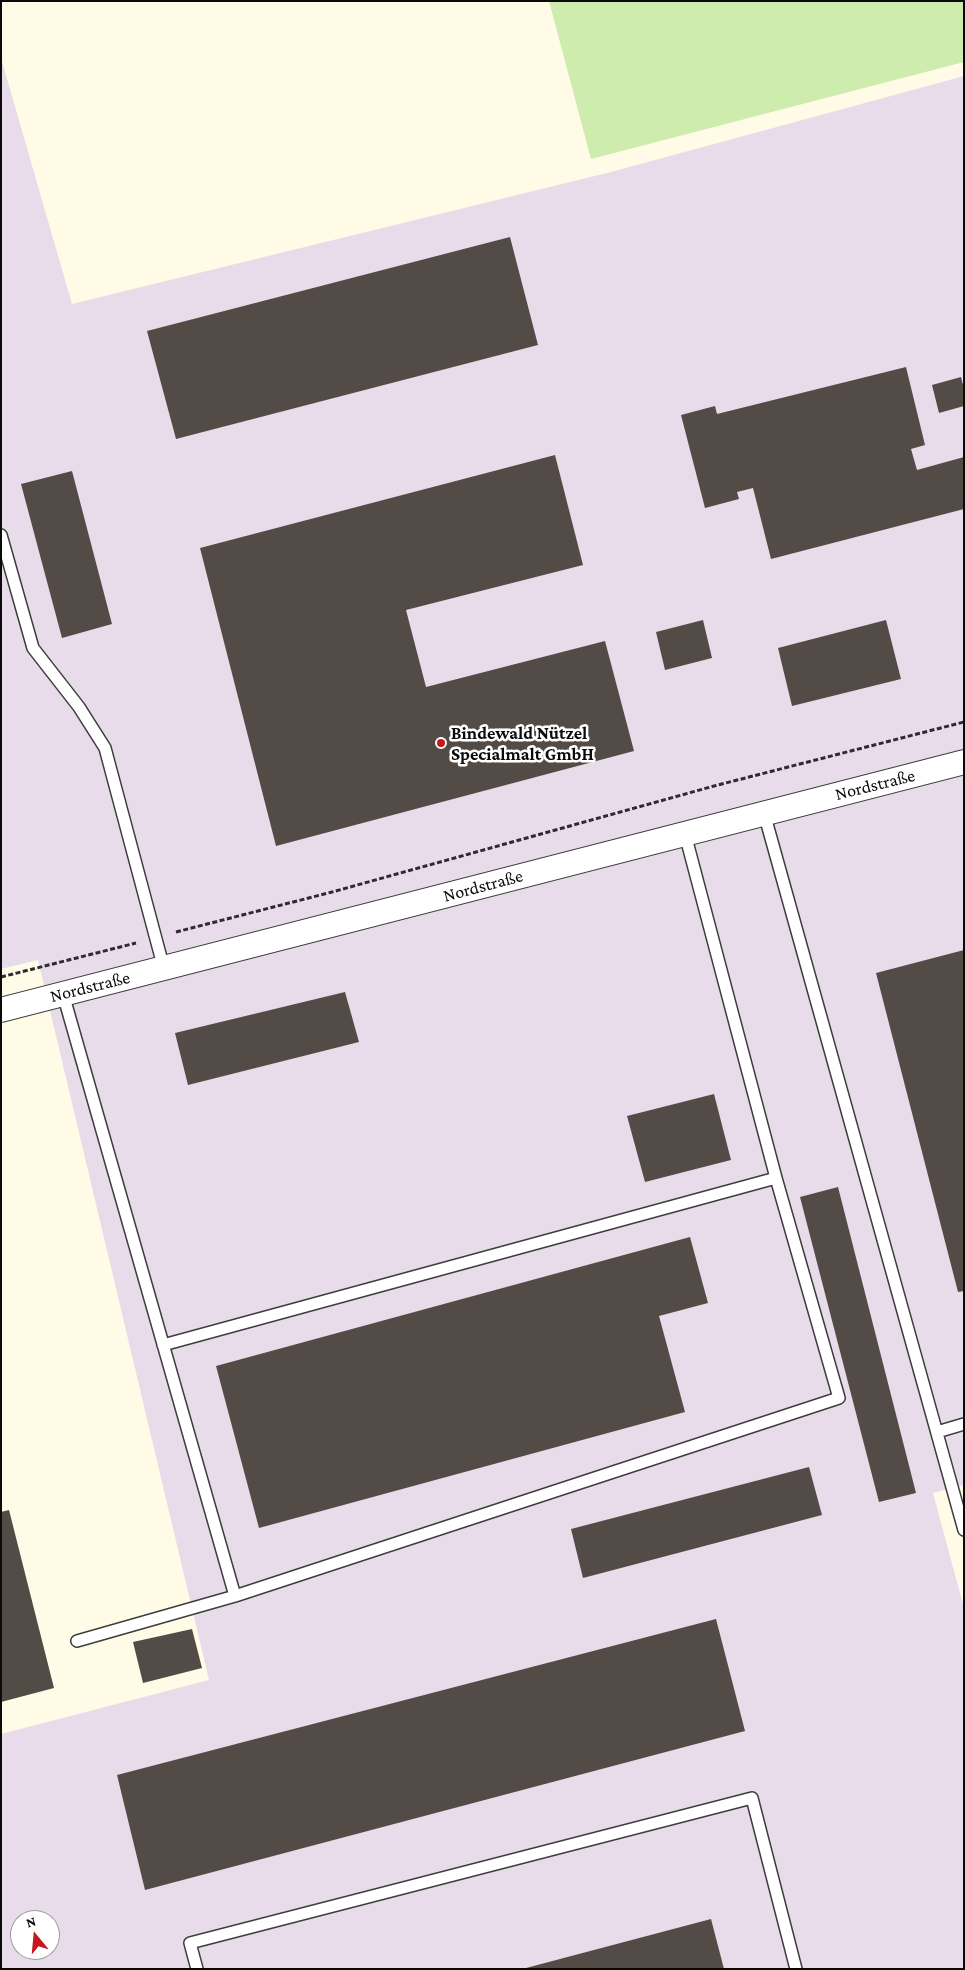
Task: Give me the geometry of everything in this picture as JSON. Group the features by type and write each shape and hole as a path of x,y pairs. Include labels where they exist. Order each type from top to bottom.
{"street":[{"name":"Nordstraße","path":"1,1010 964,762"}],"lane":[{"path":"1,535 33,648 79,707 105,748 164,969"},
{"path":"764,813 964,1530"},
{"path":"77,1641 235,1596 839,1398 776,1178 684,834"},
{"path":"63,994 235,1596"},
{"path":"163,1345 776,1178"},
{"path":"937,1432 964,1424"},
{"path":"197,1969 190,1943 752,1798 796,1969"}],"path":[{"path":"1,977 332,892 714,786 964,722"}],"shaded area":[{"path":"1,58 72,304 611,172 964,76 964,1485 933,1493 964,1608 964,1969 1,1969 1,1734 209,1680 38,960 1,969"}],"green space":[{"path":"549,1 964,1 964,62 591,159"}],"building":[{"path":"510,237 538,345 176,439 147,331"},
{"path":"906,367 925,445 911,449 917,470 964,457 964,509 771,559 753,488 737,492 739,499 705,508 681,415 715,406 717,414"},
{"path":"961,377 964,389 964,406 939,413 932,385"},
{"path":"555,455 583,565 406,610 426,687 605,641 634,751 276,846 200,548"},
{"path":"72,471 112,624 62,638 21,484"},
{"path":"703,620 712,658 665,670 656,632"},
{"path":"886,620 901,679 792,706 778,648"},
{"path":"964,950 964,1291 958,1292 876,973"},
{"path":"345,992 359,1042 188,1085 175,1033"},
{"path":"714,1094 731,1160 645,1182 627,1116"},
{"path":"838,1187 916,1493 879,1502 800,1197"},
{"path":"690,1237 708,1303 659,1316 685,1412 259,1528 216,1366"},
{"path":"809,1467 822,1515 583,1578 571,1529"},
{"path":"9,1510 54,1688 1,1702 1,1512"},
{"path":"716,1619 745,1731 145,1890 117,1775"},
{"path":"192,1629 202,1668 143,1683 133,1642"},
{"path":"711,1919 724,1969 526,1969 526,1968"}],"place":[{"name":"Bindewald Nützel Specialmalt GmbH","path":"441,743"}]}
